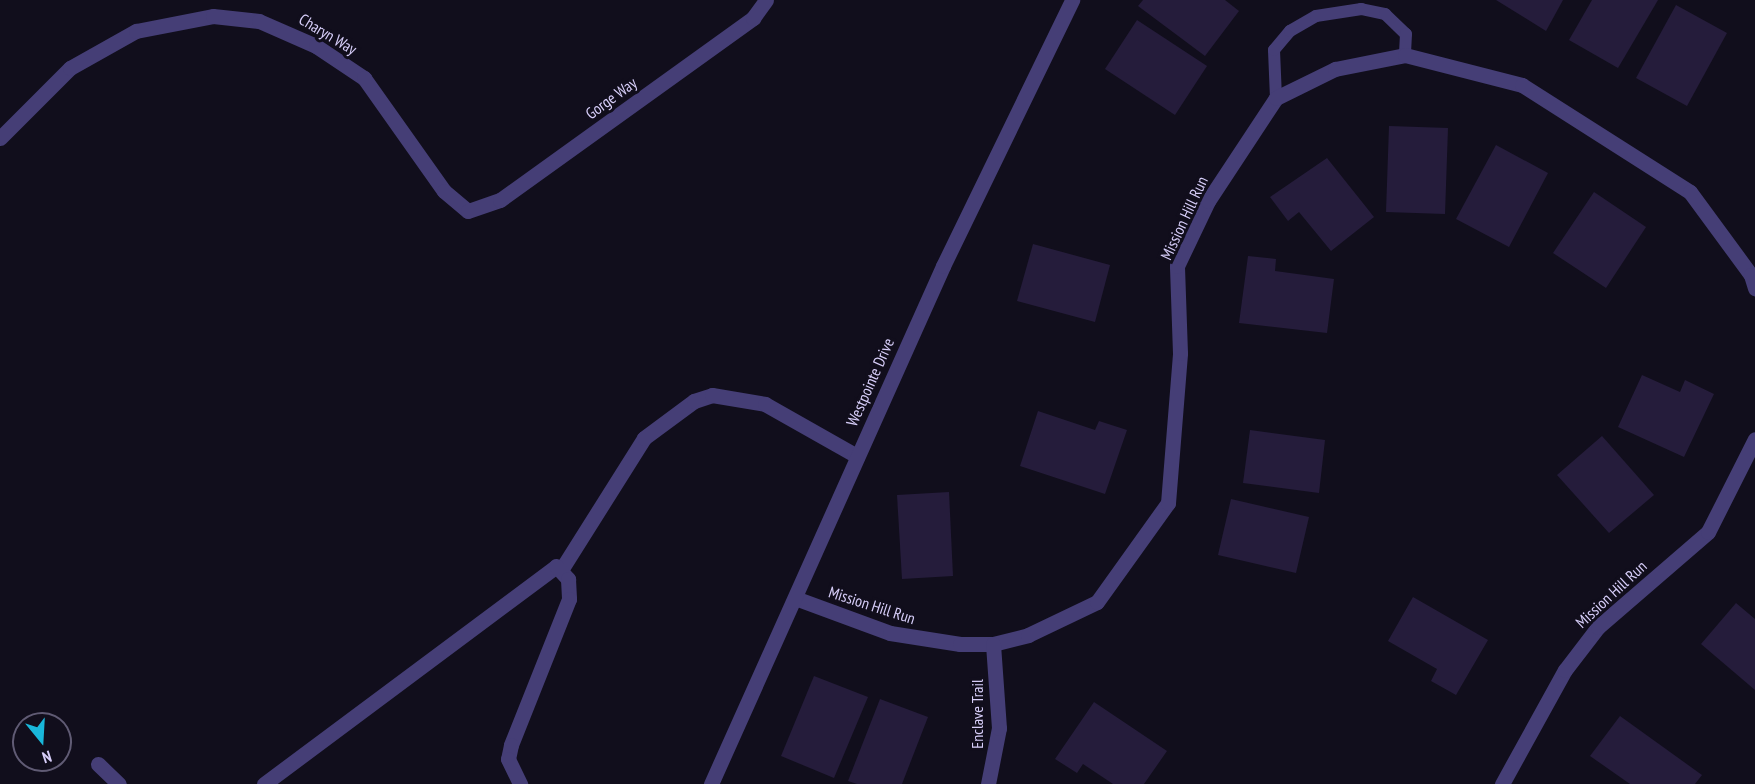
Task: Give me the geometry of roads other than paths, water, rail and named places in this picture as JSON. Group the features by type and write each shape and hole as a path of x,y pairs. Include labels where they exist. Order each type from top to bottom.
{"street":[{"name":"Gorge Way","path":"468,211 500,200 753,18 766,0"},
{"name":"Westpointe Drive","path":"711,784 857,456 1072,0"},
{"name":"Charyn Way","path":"0,138 70,68 136,31 213,16 258,21 316,46 364,78 444,191 468,211"},
{"path":"1276,98 1335,69 1405,55 1522,85 1690,192 1751,274 1755,288"},
{"name":"Mission Hill Run","path":"795,598 921,640 993,644 1028,635 1097,602 1168,503 1180,353 1177,267 1208,201 1276,98"},
{"path":"561,570 644,438 694,401 711,395 765,404 857,456"},
{"name":"Mission Hill Run","path":"1502,784 1536,717 1598,627 1708,532 1755,439"},
{"path":"264,784 547,570 561,570"},
{"path":"520,784 509,752 569,599 568,579 561,570"},
{"name":"Enclave Trail","path":"988,784 999,728 993,644"},
{"path":"98,764 119,784"}],"lane":[{"path":"1276,98 1274,50 1290,31 1316,16 1361,9 1385,14 1406,34 1405,55"}]}
